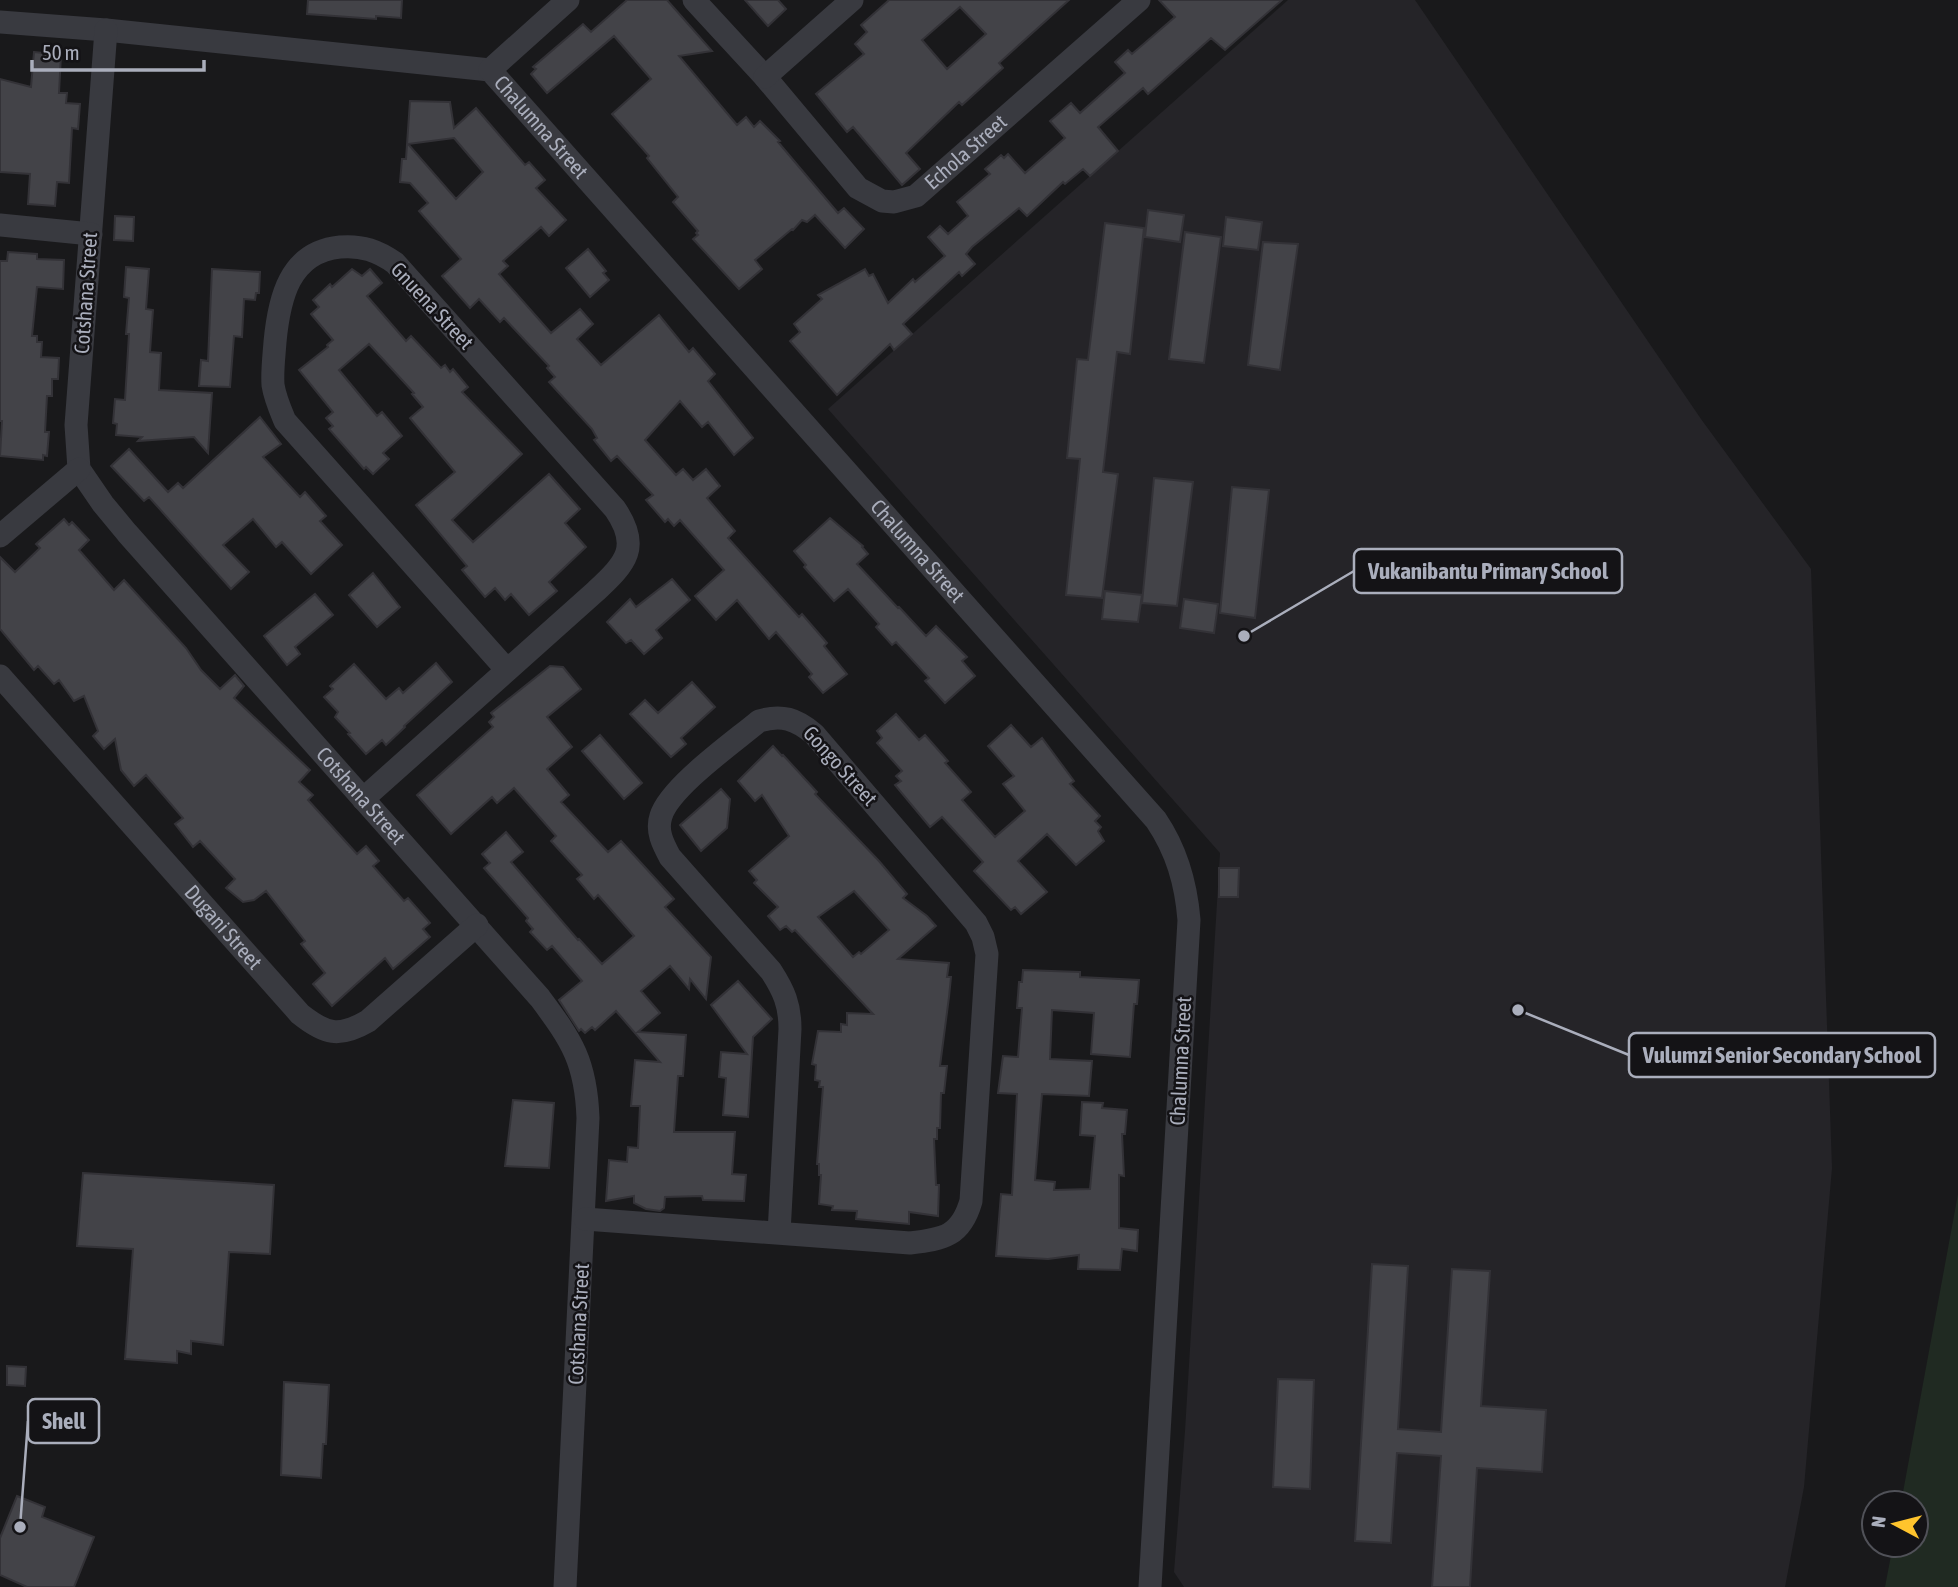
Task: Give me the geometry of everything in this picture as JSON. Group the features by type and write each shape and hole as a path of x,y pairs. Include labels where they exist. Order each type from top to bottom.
{"street":[{"path":"491,70 568,0"},
{"name":"Echola Street","path":"694,0 765,77 859,188 882,201 906,201 916,196 1139,0"},
{"path":"765,77 852,0"},
{"name":"Chalumna Street","path":"0,22 106,30 491,70 1129,789 1168,838 1184,881 1189,920 1150,1587"},
{"name":"Cotshana Street","path":"106,30 76,425 79,469 127,533 540,998 567,1034 579,1059 587,1087 588,1118 565,1587"},
{"path":"0,225 91,234"},
{"name":"Gnuena Street","path":"363,799 507,670 617,571 626,558 628,532 615,509 395,263 380,252 363,247 328,248 313,254 299,265 279,304 273,384 285,421 507,670"},
{"path":"0,536 79,469"},
{"name":"Dugani Street","path":"0,676 300,1014 326,1031 353,1030 368,1021 477,925"},
{"name":"Gongo Street","path":"585,1219 910,1243 948,1235 961,1227 967,1215 971,1201 987,954 983,937 976,923 814,734 799,722 774,716 759,720 682,786 660,817 659,830 670,857 771,971 790,1006 779,1233"}],"shaded area":[{"path":"1288,0 1415,0 1701,419 1811,569 1832,1168 1804,1487 1785,1587 1184,1587 1174,1572 1220,853 828,409"},
{"path":"1958,1194 1958,1587 1885,1587 1890,1559 1930,1559 1930,1489 1904,1489"}],"building":[{"path":"308,0 402,0 401,18 307,14"},
{"path":"627,0 667,0 712,51 679,56 737,125 746,117 754,127 760,121 780,141 778,142 838,213 844,208 864,229 845,248 815,215 807,222 802,220 755,260 762,269 739,289 693,239 698,235 698,231 673,202 678,197 647,158 649,156 612,114 651,79 614,36 547,93 531,74 536,69 533,67 583,24 591,32"},
{"path":"745,0 778,0 786,9 768,26"},
{"path":"889,0 1069,0 999,63 1003,68 962,105 959,102 906,153 920,169 902,185 853,127 847,132 816,94 864,54 855,44 867,32 861,25","holes":["960,7 986,34 947,69 922,40"]},
{"path":"1159,0 1282,0 1225,50 1211,38 1148,94 1143,88 1098,127 1118,151 1090,176 1083,169 1065,184 1063,182 1027,216 1019,208 972,247 966,254 975,264 962,276 959,272 903,324 912,334 894,350 890,344 837,395 790,341 800,332 794,324 822,299 818,295 865,269 869,276 873,274 888,303 913,279 915,282 945,256 928,237 940,226 948,234 968,216 957,202 990,174 985,169 1001,155 1004,158 1008,154 1025,173 1065,138 1050,121 1071,103 1080,113 1125,73 1115,62 1128,50 1132,54 1175,17"},
{"path":"34,52 61,55 59,93 67,93 66,103 80,104 78,129 72,128 69,183 57,182 55,206 28,204 30,174 0,172 0,79 31,87"},
{"path":"410,101 450,102 454,128 476,108 525,165 529,162 545,180 536,188 566,220 549,236 541,227 503,261 508,266 499,274 551,333 580,309 593,324 577,339 601,365 659,315 689,352 693,348 715,374 708,381 753,438 734,455 708,422 702,427 680,401 645,440 676,475 683,469 693,480 706,469 720,486 707,498 735,531 728,538 799,617 802,614 827,643 824,646 847,674 823,693 809,677 812,674 776,632 769,639 737,600 716,620 695,596 724,570 680,520 674,526 668,519 665,522 646,500 653,495 617,456 611,461 594,440 597,438 592,429 549,382 555,377 547,368 549,366 504,318 500,322 479,299 470,308 442,276 461,259 419,211 428,203 410,183 400,182 402,159 406,159","holes":["454,138 483,172 456,199 408,144"]},
{"path":"1148,210 1184,215 1180,242 1145,237"},
{"path":"115,216 134,217 133,241 114,240"},
{"path":"1226,217 1262,222 1258,250 1223,246"},
{"path":"1105,223 1144,228 1130,354 1117,352 1103,472 1118,474 1102,598 1066,595 1080,459 1067,458 1077,359 1088,360"},
{"path":"1185,232 1221,237 1204,363 1169,359"},
{"path":"1263,242 1298,244 1280,370 1248,365"},
{"path":"588,249 606,271 603,273 609,280 590,297 566,268"},
{"path":"8,252 37,254 37,259 64,260 63,289 37,287 32,336 37,336 37,342 42,342 41,357 59,358 58,379 52,379 52,396 47,396 45,432 49,432 47,456 43,455 43,460 0,456 0,261 7,261"},
{"path":"126,267 149,269 146,309 153,310 150,352 161,353 159,390 212,393 208,453 194,437 138,441 142,437 116,435 117,424 113,423 115,399 125,400 129,334 126,334 129,298 124,297"},
{"path":"212,269 260,272 259,293 256,293 255,300 244,299 242,337 234,336 230,387 199,386 201,360 208,361"},
{"path":"352,269 362,276 370,269 382,283 367,296 406,341 411,336 441,368 445,365 450,372 453,369 468,387 462,392 522,454 452,520 473,542 549,474 580,509 565,523 586,547 549,582 557,591 529,615 511,594 505,600 495,588 485,597 462,570 467,566 416,505 455,472 410,418 423,407 412,394 414,393 369,344 339,370 377,416 382,412 402,436 383,453 389,459 373,474 366,467 364,469 329,429 333,426 326,418 333,412 299,370 333,340 311,314 319,307 313,300"},
{"path":"260,417 281,444 263,457 300,497 305,492 326,516 320,521 342,545 311,574 282,542 276,547 253,519 223,545 249,572 231,589 149,497 144,501 111,466 129,449 168,492 178,483 183,488"},
{"path":"1154,478 1193,482 1177,606 1142,603"},
{"path":"1232,487 1269,490 1255,618 1220,613"},
{"path":"830,518 863,546 868,554 857,564 898,608 926,636 936,626 967,657 962,661 975,676 945,703 925,681 929,678 896,642 892,645 876,627 879,624 848,589 834,601 804,567 806,565 794,551"},
{"path":"64,519 69,525 72,522 89,540 79,550 114,590 124,580 220,689 235,675 244,686 234,698 310,770 299,782 313,795 308,800 357,854 366,846 379,861 373,866 404,901 408,898 430,923 423,929 430,937 393,969 385,958 332,1006 313,984 325,973 301,944 305,941 266,891 254,900 243,902 226,888 235,879 200,841 193,847 175,824 183,818 146,775 134,786 121,770 115,739 104,749 93,736 98,731 84,696 74,701 59,680 54,684 38,666 34,670 0,629 0,557 15,572 40,548 36,544"},
{"path":"373,573 400,607 377,627 349,595"},
{"path":"672,579 690,600 656,630 662,638 644,654 631,640 626,643 607,622 630,599 636,607"},
{"path":"1105,591 1142,595 1138,622 1102,619"},
{"path":"315,594 333,615 295,647 300,654 287,665 264,636"},
{"path":"1184,599 1218,604 1214,633 1180,628"},
{"path":"436,663 452,682 386,745 382,740 366,754 335,717 338,712 324,697 333,689 330,686 354,664 386,699 399,688 403,693"},
{"path":"550,666 563,667 581,689 547,717 572,747 547,769 569,795 561,802 608,852 621,841 674,899 665,907 711,957 706,999 690,979 689,989 670,966 641,991 660,1013 638,1032 686,1035 683,1076 678,1076 674,1132 735,1132 732,1174 746,1175 744,1201 703,1200 702,1196 665,1197 664,1208 660,1211 646,1209 634,1203 634,1196 606,1201 609,1160 627,1162 628,1147 638,1148 640,1106 631,1106 635,1060 660,1062 616,1011 595,1030 592,1027 585,1033 581,1029 579,1031 559,1000 582,981 552,946 547,950 530,932 533,929 526,921 528,918 484,868 490,863 482,854 506,832 523,852 511,862 602,964 634,936 598,895 594,899 577,879 582,875 551,841 556,836 514,788 497,803 492,797 451,834 417,795 493,727 489,722 494,717 491,713"},
{"path":"692,682 715,707 681,738 686,744 671,757 630,714 645,700 658,713"},
{"path":"896,714 919,740 925,735 948,761 945,763 971,792 962,800 995,837 1025,811 1003,784 1014,776 988,746 1011,725 1031,747 1042,738 1074,781 1070,784 1100,816 1095,821 1101,827 1098,831 1104,841 1076,865 1047,834 1018,861 1047,892 1021,914 1015,907 1011,910 974,871 983,862 942,817 930,827 895,785 901,781 896,776 902,771 877,743 882,738 877,731"},
{"path":"600,735 642,783 624,799 582,751"},
{"path":"773,746 879,861 907,894 903,898 936,926 898,959 949,963 947,977 951,977 940,1066 947,1066 944,1093 941,1093 940,1128 937,1128 937,1139 934,1139 936,1185 939,1185 938,1216 909,1212 909,1224 856,1219 857,1211 832,1210 833,1206 819,1204 821,1175 817,1164 823,1087 819,1087 820,1081 815,1080 816,1065 812,1064 818,1031 841,1032 841,1024 847,1025 847,1013 873,1014 795,930 792,932 786,926 780,930 768,916 778,907 754,883 757,880 749,871 789,836 762,795 755,801 738,781","holes":["854,891 889,930 861,954 859,952 853,957 818,917"]},
{"path":"721,789 730,799 727,828 701,851 680,825"},
{"path":"1219,868 1239,868 1238,897 1219,897"},
{"path":"1023,970 1080,972 1080,977 1139,980 1137,1004 1134,1004 1130,1057 1091,1054 1094,1013 1052,1010 1050,1059 1092,1061 1089,1096 1042,1094 1035,1180 1055,1182 1054,1190 1090,1189 1095,1136 1080,1135 1082,1102 1103,1103 1102,1108 1127,1110 1125,1134 1122,1134 1124,1176 1119,1175 1119,1228 1138,1230 1137,1251 1122,1249 1120,1270 1078,1269 1079,1255 1048,1259 996,1256 1001,1194 1012,1195 1017,1094 998,1093 1003,1056 1018,1057 1022,1008 1017,1008"},
{"path":"738,981 772,1019 753,1037 748,1117 723,1115 726,1078 719,1077 721,1052 747,1054 711,1005"},
{"path":"513,1100 554,1103 549,1168 505,1166"},
{"path":"83,1173 274,1185 270,1254 229,1252 223,1345 191,1341 191,1354 177,1351 177,1363 125,1359 133,1249 77,1246"},
{"path":"1372,1264 1408,1266 1398,1429 1441,1432 1452,1269 1490,1271 1481,1406 1546,1410 1542,1472 1477,1468 1470,1587 1432,1587 1441,1456 1397,1453 1391,1543 1355,1541"},
{"path":"7,1366 26,1367 25,1386 7,1385"},
{"path":"1278,1379 1314,1380 1310,1489 1273,1487"},
{"path":"284,1382 329,1385 321,1478 281,1475"},
{"path":"17,1496 45,1507 42,1517 94,1537 74,1587 27,1587 0,1575 0,1538"}],"place":[{"name":"Vukanibantu Primary School","path":"1244,636"},
{"name":"Vulumzi Senior Secondary School","path":"1518,1010"},
{"name":"Shell","path":"20,1527"}]}
